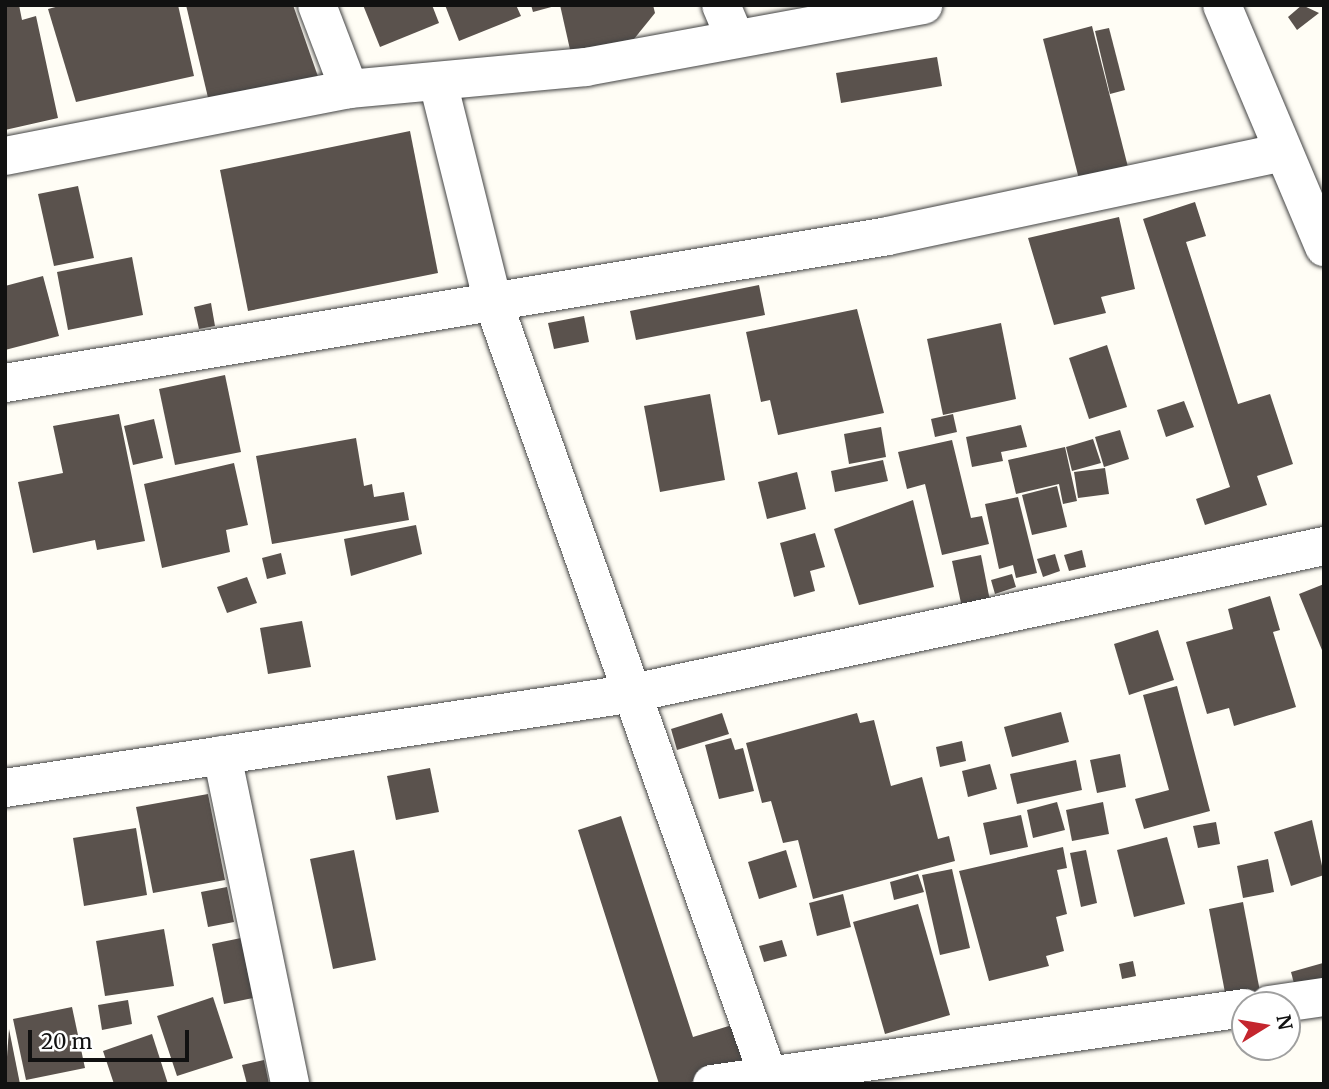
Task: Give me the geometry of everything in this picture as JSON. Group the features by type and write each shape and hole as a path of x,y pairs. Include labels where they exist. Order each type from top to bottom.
{"street":[{"path":"317,5 349,89"},
{"path":"5,156 349,89 586,67 728,21 923,5"},
{"path":"1224,6 1324,247"},
{"path":"438,82 492,299 628,694 769,1078"},
{"path":"5,383 492,299 888,236 1283,152"},
{"path":"5,788 628,694 1324,546"},
{"path":"222,755 290,1084"},
{"path":"1301,1001 1324,998"},
{"path":"712,1084 1231,1010"}],"building":[{"path":"5,5 19,5 22,20 36,16 58,118 5,130"},
{"path":"63,5 178,5 194,76 76,102 48,9"},
{"path":"186,5 293,5 322,88 210,106"},
{"path":"363,5 432,5 439,23 380,47"},
{"path":"445,5 516,5 521,16 459,41"},
{"path":"531,5 555,5 555,6 533,12"},
{"path":"560,5 653,5 655,13 634,39 571,54"},
{"path":"1302,5 1319,13 1297,30 1288,17"},
{"path":"1092,26 1128,167 1079,179 1043,39"},
{"path":"1109,28 1125,90 1110,94 1095,31"},
{"path":"937,57 942,86 841,103 836,73"},
{"path":"410,131 438,273 248,311 220,170"},
{"path":"78,186 94,258 54,266 38,194"},
{"path":"1195,202 1206,236 1186,242 1238,404 1270,394 1293,464 1257,476 1267,505 1205,525 1196,499 1230,487 1143,219"},
{"path":"1119,217 1135,289 1101,297 1106,313 1054,325 1028,238"},
{"path":"132,257 143,315 68,330 57,272"},
{"path":"43,276 59,336 5,350 5,286"},
{"path":"759,285 765,315 636,340 630,311"},
{"path":"211,303 215,326 199,329 194,307"},
{"path":"857,309 884,413 778,435 770,400 761,402 746,332"},
{"path":"584,316 589,342 554,349 548,323"},
{"path":"1001,323 1016,399 943,415 927,339"},
{"path":"1107,345 1127,407 1089,419 1069,358"},
{"path":"225,375 241,452 175,465 159,389"},
{"path":"710,394 725,480 660,492 644,406"},
{"path":"1184,401 1194,427 1166,437 1157,410"},
{"path":"119,414 145,541 97,550 95,540 33,553 18,482 63,473 53,426"},
{"path":"953,414 957,432 935,437 931,419"},
{"path":"154,419 163,458 133,465 124,426"},
{"path":"1021,425 1027,447 1001,452 1003,461 972,467 966,437"},
{"path":"881,427 886,457 849,464 844,434"},
{"path":"1120,430 1129,459 1104,467 1095,437"},
{"path":"356,438 364,486 372,484 374,497 404,492 409,520 272,544 256,456"},
{"path":"1093,439 1101,463 1072,471 1066,447"},
{"path":"952,440 971,518 982,516 989,544 942,555 925,484 907,489 898,452"},
{"path":"1065,447 1077,501 1063,504 1059,484 1016,494 1008,460"},
{"path":"883,460 888,481 835,492 831,471"},
{"path":"234,463 248,525 226,530 230,552 162,568 144,484"},
{"path":"1105,468 1109,494 1078,498 1074,472"},
{"path":"797,472 806,509 767,519 758,482"},
{"path":"1057,486 1067,527 1032,535 1022,495"},
{"path":"1018,497 1037,573 1016,578 1013,565 999,569 985,504"},
{"path":"913,500 934,587 859,605 834,529"},
{"path":"416,525 422,554 351,576 344,539"},
{"path":"815,533 825,567 810,571 815,591 794,597 780,543"},
{"path":"1082,550 1086,567 1069,571 1064,555"},
{"path":"281,553 286,574 267,579 262,558"},
{"path":"1055,554 1060,571 1043,577 1037,559"},
{"path":"981,555 992,611 964,617 952,561"},
{"path":"1012,574 1016,587 995,594 991,580"},
{"path":"247,577 257,603 227,613 217,587"},
{"path":"1324,584 1324,655 1299,594"},
{"path":"1270,596 1280,630 1273,632 1296,707 1234,726 1229,708 1207,714 1186,642 1233,629 1228,609"},
{"path":"302,621 311,667 268,674 260,628"},
{"path":"1158,630 1174,680 1129,695 1114,644"},
{"path":"1177,686 1210,811 1144,829 1135,799 1169,790 1143,695"},
{"path":"1061,712 1069,742 1012,757 1004,727"},
{"path":"722,713 729,734 677,750 671,729"},
{"path":"857,713 860,723 874,720 891,786 922,777 938,839 949,836 955,861 813,899 798,840 783,843 771,801 762,803 746,743"},
{"path":"731,738 735,750 743,748 754,791 719,799 705,745"},
{"path":"962,741 966,761 940,767 936,747"},
{"path":"1120,754 1126,787 1097,793 1090,760"},
{"path":"1076,760 1082,790 1017,804 1010,774"},
{"path":"990,764 997,789 968,797 962,771"},
{"path":"430,768 439,812 396,820 387,776"},
{"path":"208,794 225,880 153,893 136,807"},
{"path":"1057,802 1065,830 1033,838 1027,810"},
{"path":"1103,802 1109,834 1072,841 1066,810"},
{"path":"1021,815 1028,847 990,855 983,823"},
{"path":"621,816 693,1037 732,1025 746,1064 685,1084 659,1084 578,830"},
{"path":"1312,820 1324,875 1291,886 1274,832"},
{"path":"1216,822 1220,844 1198,848 1193,826"},
{"path":"136,828 147,895 84,906 73,838"},
{"path":"1167,837 1185,904 1134,917 1117,850"},
{"path":"1063,847 1067,868 1057,870 1067,914 1056,917 1064,951 1046,956 1049,966 989,981 959,871"},
{"path":"354,850 376,960 333,969 310,859"},
{"path":"786,850 797,887 759,899 748,862"},
{"path":"1086,850 1097,903 1081,907 1070,853"},
{"path":"1268,859 1274,892 1243,898 1237,866"},
{"path":"952,869 970,948 940,955 922,875"},
{"path":"918,874 924,892 894,900 890,882"},
{"path":"227,887 234,922 208,927 201,892"},
{"path":"843,894 851,927 817,936 809,903"},
{"path":"1243,902 1260,991 1231,991 1231,1002 1227,1003 1209,909"},
{"path":"918,904 950,1015 885,1034 853,922"},
{"path":"164,929 174,986 105,996 96,941"},
{"path":"241,938 253,998 224,1004 212,944"},
{"path":"782,940 787,956 764,962 759,946"},
{"path":"1133,961 1136,976 1122,979 1119,964"},
{"path":"1323,963 1324,983 1296,991 1291,972"},
{"path":"213,997 233,1058 177,1076 157,1016"},
{"path":"128,1000 132,1024 102,1030 98,1005"},
{"path":"72,1007 85,1068 26,1080 13,1019"},
{"path":"9,1029 20,1084 5,1084"},
{"path":"152,1034 168,1084 114,1084 103,1051"},
{"path":"264,1060 269,1084 247,1084 242,1065"}]}
